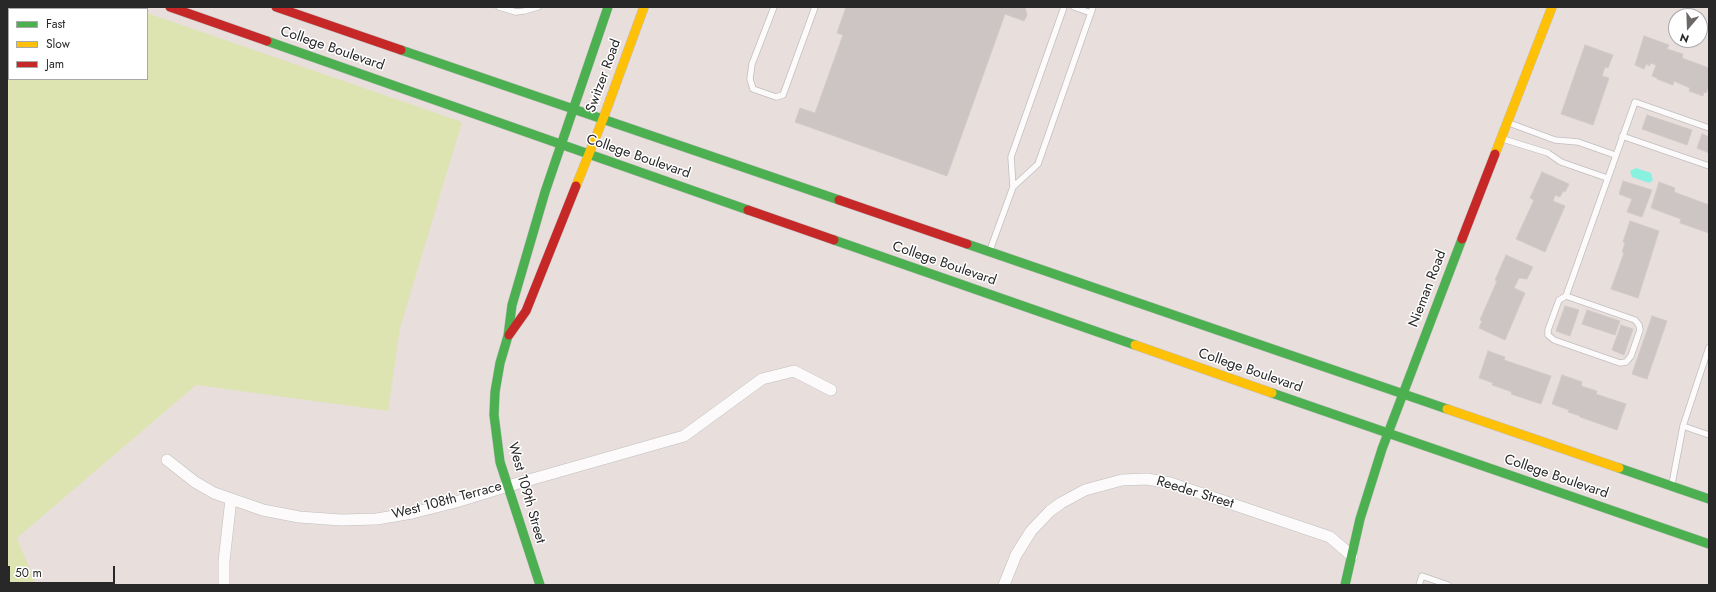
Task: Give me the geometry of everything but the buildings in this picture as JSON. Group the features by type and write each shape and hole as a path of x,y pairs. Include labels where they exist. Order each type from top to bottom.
{"main road":[{"name":"College Boulevard","path":"170,7 1388,434 1709,544"},
{"name":"College Boulevard","path":"276,7 1709,499"},
{"name":"Switzer Road","path":"561,145 608,7"},
{"name":"Switzer Road","path":"589,155 644,7"},
{"name":"Nieman Road","path":"1345,585 1360,519 1402,394 1552,7"},
{"name":"West 109th Street","path":"508,336 526,311 544,237 561,145"},
{"name":"West 109th Street","path":"540,585 508,486 497,446 494,415 495,392 500,363 508,336 512,305 544,237 589,155"}],"street":[{"name":"West 108th Terrace","path":"167,460 195,482 214,493 263,510 299,517 341,520 370,519 412,513 456,502 684,436 762,379 794,371 832,390"},
{"name":"Reeder Street","path":"1004,585 1016,555 1031,531 1050,511 1061,503 1085,490 1122,480 1147,479 1170,483 1330,537 1352,556"},
{"path":"224,585 224,561 231,499"}],"lane":[{"path":"499,7 516,12 524,12 538,7"},
{"path":"774,7 752,64 750,79 753,89 776,97 783,95 815,7"},
{"path":"989,252 1013,187 1011,157 1064,7"},
{"path":"1013,187 1038,164 1092,10 1074,7"},
{"path":"1566,296 1635,320 1639,324 1640,330 1638,337 1631,356 1626,362 1620,363 1554,340 1548,335 1548,330 1559,300 1566,296 1635,102 1709,128"},
{"path":"1507,122 1555,140 1578,142 1615,155"},
{"path":"1622,136 1709,166"},
{"path":"1501,138 1548,153 1561,162 1607,178"},
{"path":"1672,486 1683,426 1706,363 1709,347"},
{"path":"1683,426 1709,435"},
{"path":"1419,585 1422,576 1448,585"}],"shaded area":[{"path":"129,7 132,8 11,8"},
{"path":"148,13 462,122 400,328 388,411 196,385 17,538 36,585 7,585 8,22 8,80 148,80"},
{"path":"1636,168 1651,173 1653,180 1649,183 1632,177 1630,171"}],"traffic: fast":[{"path":"540,585 500,462 494,415 495,392 500,363 508,336 512,305 545,192 608,7"},
{"path":"267,41 748,210"},
{"path":"401,50 839,200"},
{"path":"1345,585 1360,519 1382,449 1462,239"},
{"path":"834,240 1135,345"},
{"path":"967,244 1447,409"},
{"path":"1272,393 1709,544"},
{"path":"1619,468 1709,499"}],"traffic: slow":[{"path":"576,186 603,119 644,7"},
{"path":"1495,154 1552,7"},
{"path":"1135,345 1272,393"},
{"path":"1447,409 1619,468"}],"traffic: jam":[{"path":"170,7 267,41"},
{"path":"276,7 401,50"},
{"path":"1462,239 1495,154"},
{"path":"509,335 526,311 576,186"},
{"path":"839,200 967,244"},
{"path":"748,210 834,240"}]}
